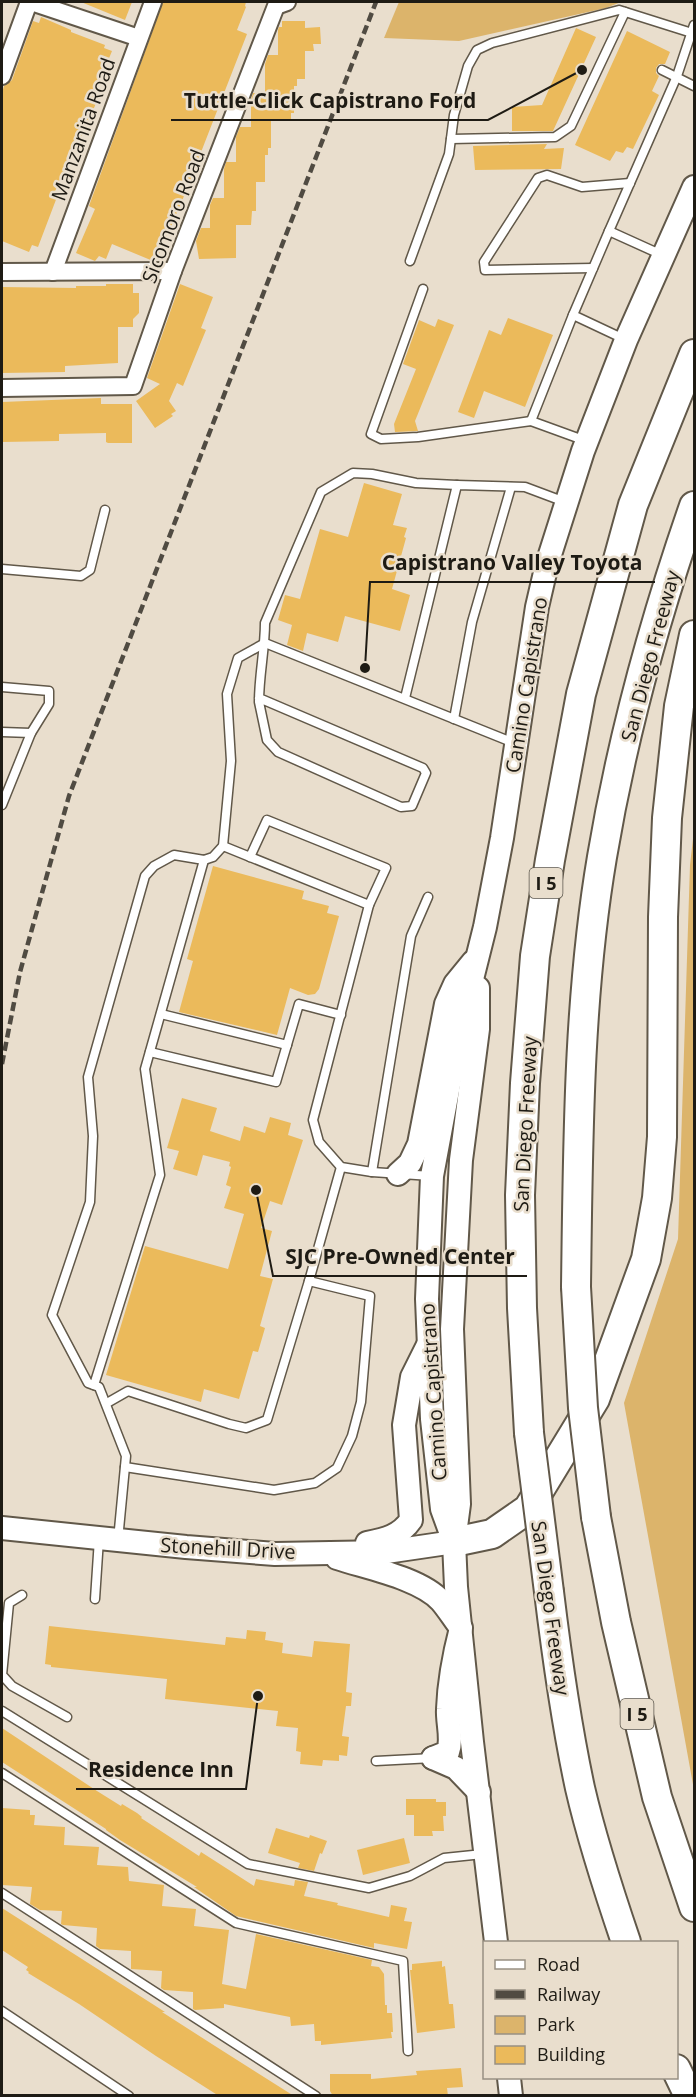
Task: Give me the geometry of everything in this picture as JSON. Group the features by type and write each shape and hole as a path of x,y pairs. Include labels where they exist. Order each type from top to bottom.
{"highway":[{"name":"San Diego Freeway","path":"626,1941 580,1790 560,1684 529,1433 522,1308 520,1195 525,1083 535,956 581,694 633,505 694,354"},
{"name":"San Diego Freeway","path":"694,506 662,601 642,675 621,759 602,858 587,977 579,1099 576,1287 583,1408 596,1517 616,1622 657,1797 694,1907"},
{"path":"454,1542 492,1534 528,1509 594,1399 646,1259 657,1198 662,1137 663,917 667,818 679,706 694,635"},
{"path":"678,2073 689,2096"}],"main road":[{"name":"Camino Capistrano","path":"454,1542 441,1509 432,1419 427,1288 432,1176 459,1031 482,944 502,838 537,607 566,502 587,441 626,340 694,187"},
{"name":"Camino Capistrano","path":"478,957 478,1029 461,1160 452,1329 459,1504 454,1542 461,1628 496,1941"},
{"path":"398,1174 410,1163 419,1144 446,1004 455,984 478,957"},
{"path":"452,1329 442,1290 445,1191 432,1176 441,1171 451,1157 456,1141 478,1002"},
{"path":"319,1552 388,1538 404,1531 411,1520 404,1425 411,1377 430,1342"},
{"name":"Stonehill Drive","path":"11,1529 275,1554 386,1551 454,1542"},
{"path":"319,1552 402,1577 419,1586 440,1600 461,1628 452,1663 448,1711 450,1746 448,1752 433,1758"},
{"path":"433,1758 456,1768 479,1792"},
{"path":"509,2079 511,2096"}],"street":[{"path":"2,76 30,2 139,38"},
{"name":"Manzanita Road","path":"52,272 153,2"},
{"name":"Sicomoro Road","path":"2,388 133,386 173,271 279,3"},
{"path":"2,272 173,271"}],"lane":[{"path":"410,261 449,154 454,115 468,66 477,50 619,10 693,29 676,76 573,315 531,421"},
{"path":"451,139 555,137 571,126 625,12"},
{"path":"606,50 616,54"},
{"path":"662,70 694,86"},
{"path":"593,268 485,270 484,261 538,178 547,175 582,187 630,183"},
{"path":"609,231 665,256"},
{"path":"423,289 371,434 381,439 418,437 531,421 587,441"},
{"path":"573,315 626,340"},
{"path":"259,698 423,768 426,773 412,806 401,807 278,752 267,740 259,698 265,623 321,492 353,473 372,474 416,483 525,487 566,502"},
{"path":"405,698 457,485"},
{"path":"454,719 472,622 511,487"},
{"path":"2,569 81,576 87,574 90,570 105,510"},
{"path":"265,643 516,743"},
{"path":"95,1599 126,1456 99,1387 88,1383 52,1315 90,1202 93,1136 88,1077 146,876 154,866 174,855 204,860 213,856 223,846 231,761 227,694 238,658 265,643"},
{"path":"2,687 49,691 49,704 31,734 2,806"},
{"path":"2,732 31,734"},
{"path":"250,857 267,820 386,868 369,906 314,1120 320,1142 341,1167 372,1172 432,1176"},
{"path":"223,846 369,906"},
{"path":"94,1385 159,1175 145,1069 204,860"},
{"path":"372,1172 411,936 428,897"},
{"path":"150,1052 276,1082 299,1004 341,1015"},
{"path":"161,1014 287,1045"},
{"path":"106,1403 128,1391 246,1428 267,1420 341,1167"},
{"path":"125,1467 274,1490 315,1483 337,1468 352,1436 361,1402 370,1296 309,1281"},
{"path":"22,1595 9,1603 2,1675 12,1686 67,1717"},
{"path":"2,1711 248,1864 369,1888 410,1876 444,1858 487,1854"},
{"path":"376,1761 433,1758"},
{"path":"2,1773 236,1923 404,1961 408,2051"},
{"path":"2,1893 316,2096"},
{"path":"2,2011 116,2091 129,2096"}],"green space":[{"path":"399,2 621,2 606,8 459,41 384,38"},
{"path":"694,830 694,1790 624,1403 678,1239 690,865"}],"building":[{"path":"81,2 132,2 125,20"},
{"path":"163,2 246,2 237,30 247,34 158,257 153,261 112,244 106,259 99,256 95,261 76,253 95,209 89,206"},
{"path":"41,17 105,45 104,48 112,51 96,90 101,92 53,196 57,197 38,247 32,245 29,252 2,241 2,93 4,86 12,80 33,21 39,23"},
{"path":"282,21 305,21 305,28 320,27 321,44 313,44 314,51 305,51 305,79 297,79 297,86 294,86 294,113 291,113 291,120 271,120 271,148 268,148 268,155 265,155 265,182 256,182 256,211 252,211 251,225 236,225 236,258 199,259 196,241 201,228 210,228 210,205 213,198 224,198 226,162 236,162 236,137 240,127 251,127 253,93 265,93 265,64 268,55 278,55 278,30 282,27"},
{"path":"576,28 596,37 553,131 512,131 512,107 542,105"},
{"path":"627,31 670,52 665,64 659,64 656,68 659,76 652,91 659,95 633,149 627,147 623,153 616,151 610,161 575,145"},
{"path":"547,144 544,149 564,148 561,169 475,170 473,146"},
{"path":"106,284 133,284 133,293 139,293 139,313 133,319 133,327 118,327 118,363 65,366 65,372 2,373 2,287 76,288 76,286 106,286"},
{"path":"180,284 213,297 201,328 206,330 183,386 177,383 169,401 176,411 171,414 173,416 155,428 136,401 160,384 147,378"},
{"path":"508,318 553,335 525,407 484,391 474,418 458,412 489,330 501,335"},
{"path":"438,319 454,325 415,421 418,431 395,432 394,424 416,369 403,364 419,320 435,327"},
{"path":"101,398 101,404 132,404 132,443 108,443 106,433 59,434 59,441 2,442 2,402"},
{"path":"364,483 402,494 393,525 407,528 404,537 406,538 392,589 410,595 400,631 345,616 338,642 307,633 303,651 287,645 292,625 278,620 285,595 300,599 320,529 348,537"},
{"path":"213,866 304,891 302,899 329,906 327,913 339,916 319,989 315,994 308,995 290,988 277,1035 179,1012 193,961 187,959"},
{"path":"182,1098 217,1108 210,1131 240,1141 244,1126 265,1133 270,1117 291,1123 288,1135 303,1140 282,1205 270,1201 261,1228 272,1231 260,1276 273,1279 260,1326 265,1328 258,1352 253,1351 239,1399 204,1389 201,1402 106,1375 145,1246 228,1269 244,1214 224,1208 231,1187 226,1185 231,1167 230,1162 203,1155 197,1176 173,1169 179,1151 167,1148"},
{"path":"49,1626 225,1645 226,1637 246,1639 247,1630 266,1632 265,1640 283,1643 282,1653 312,1657 314,1641 350,1644 346,1692 352,1693 351,1706 346,1706 342,1736 349,1737 347,1756 339,1755 339,1761 323,1760 322,1766 300,1764 301,1752 296,1751 298,1728 276,1726 278,1711 165,1699 167,1679 51,1667 45,1664"},
{"path":"2,1728 97,1791 137,1813 141,1818 199,1856 201,1852 254,1886 256,1879 294,1886 295,1880 308,1882 304,1896 338,1903 337,1905 389,1917 391,1905 407,1908 404,1921 412,1922 407,1949 374,1943 374,1948 236,1916 194,1887 197,1887 120,1840 2,1762"},
{"path":"406,1799 436,1799 436,1802 446,1802 446,1816 443,1816 444,1831 432,1831 433,1836 414,1836 414,1815 406,1815"},
{"path":"2,1808 30,1810 30,1815 35,1815 34,1825 65,1827 64,1845 99,1847 97,1865 128,1867 129,1881 164,1885 162,1906 196,1909 194,1926 229,1930 222,1984 246,1989 256,1934 372,1960 371,1966 379,1967 384,1974 385,2005 387,2005 387,2013 392,2013 392,2038 321,2045 321,2041 315,2041 314,2024 291,2026 290,2017 224,2004 224,2008 193,2009 193,1992 161,1988 162,1971 131,1969 131,1951 100,1949 96,1946 97,1928 63,1925 61,1924 62,1911 40,1910 30,1904 32,1887 2,1885"},
{"path":"276,1828 327,1841 314,1871 298,1868 300,1863 268,1853"},
{"path":"404,1838 410,1863 363,1875 357,1850"},
{"path":"2,1908 294,2096 219,2096 156,2056 28,1973 26,1970 28,1967 2,1950"},
{"path":"442,1961 442,1967 445,1966 449,2004 453,2004 455,2028 417,2033 410,1970 412,1970 412,1964"},
{"path":"461,2068 463,2087 447,2088 448,2096 333,2096 330,2091 330,2074 371,2074 371,2079 417,2075 416,2071"}],"railway":[{"path":"2,1064 20,972 69,796 376,2"}],"place":[{"name":"Tuttle-Click Capistrano Ford","path":"582,70"},
{"name":"Capistrano Valley Toyota","path":"365,668"},
{"name":"SJC Pre-Owned Center","path":"256,1190"},
{"name":"Residence Inn","path":"258,1696"}]}
